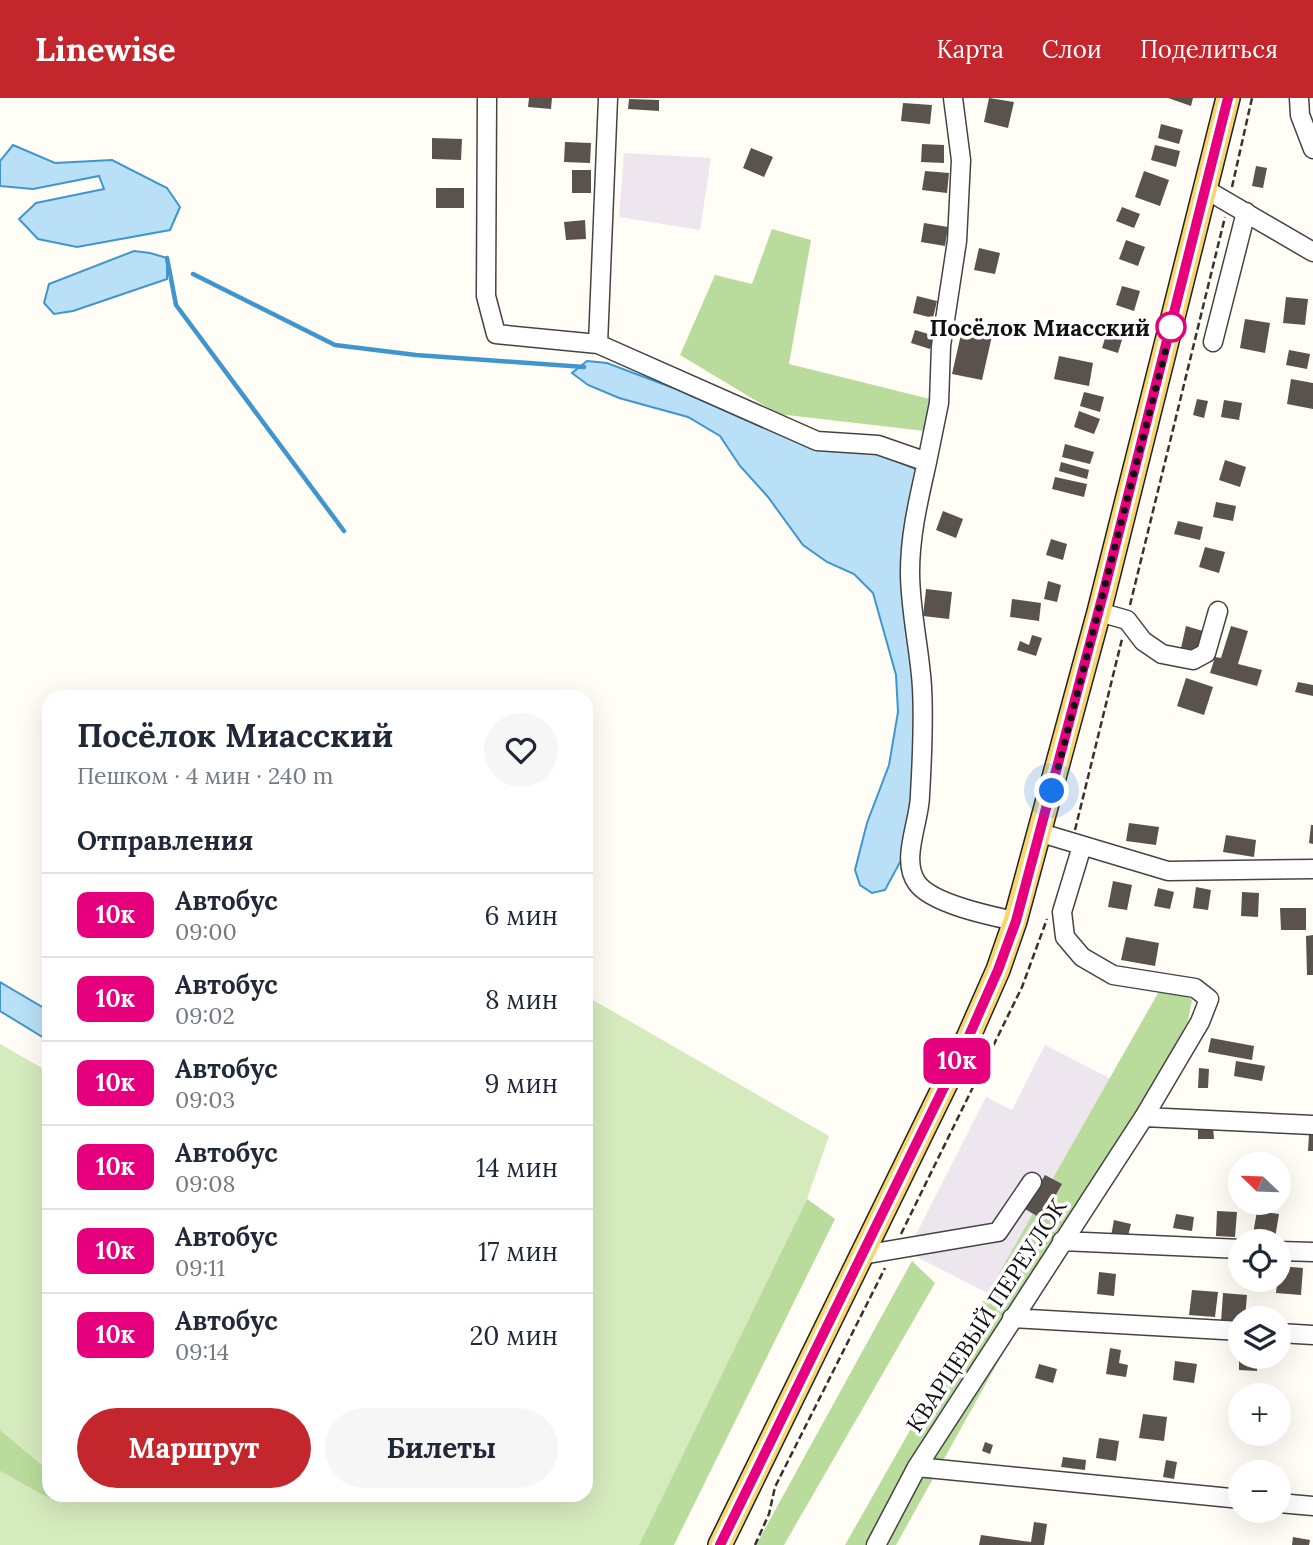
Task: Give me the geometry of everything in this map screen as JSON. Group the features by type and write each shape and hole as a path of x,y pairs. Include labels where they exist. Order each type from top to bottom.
{"main road":[{"path":"720,1545 968,1038 1016,921 1098,612 1228,98"}],"street":[{"path":"488,98 486,296 496,334 598,344 817,441 878,445 927,461"},
{"path":"598,344 608,98"},
{"path":"953,98 961,160 957,241 941,346 939,403 912,531 910,573 922,688 922,724 920,804 912,838 911,869 918,884 943,900 984,914 1016,921"},
{"path":"1299,98 1300,115 1313,149"},
{"path":"1205,189 1313,252"},
{"path":"1213,342 1246,212"},
{"path":"1098,612 1126,621 1143,641 1162,654 1193,660 1206,653 1218,611"},
{"path":"1041,833 1168,871 1313,869"},
{"name":"КВАРЦЕВЫЙ ПЕРЕУЛОК","path":"876,1545 917,1467 1144,1116 1200,1022 1209,999 1195,988 1113,975 1082,957 1065,937 1062,912 1077,844"},
{"path":"1144,1116 1313,1125"},
{"path":"862,1255 998,1231 1032,1182"},
{"path":"1062,1241 1228,1248"},
{"path":"1291,1251 1313,1252"},
{"path":"1012,1318 1228,1330"},
{"path":"1291,1334 1313,1335"},
{"path":"917,1467 1228,1498"},
{"path":"1291,1504 1313,1506"}],"path":[{"path":"1077,844 1126,621 1252,98"},
{"path":"755,1545 769,1514 775,1487 1022,987 1048,918"}],"shaded area":[{"path":"624,153 711,158 700,230 619,217"},
{"path":"1045,1045 1119,1083 1007,1303 907,1252 986,1097 1012,1110"}],"green space":[{"path":"772,229 811,240 789,364 930,399 925,431 778,414 680,355 715,275 752,284"},
{"path":"1167,988 1181,991 1192,1000 1188,1021 896,1545 845,1545 1158,993"},
{"path":"593,1000 829,1136 807,1199 639,1545 0,1545 0,1471 42,1495 42,1502 593,1502"},
{"path":"0,1044 42,1068 42,1465 0,1430"},
{"path":"807,1199 835,1219 674,1545 639,1545"},
{"path":"912,1261 935,1283 784,1545 756,1545"},
{"path":"0,1430 42,1465 42,1495 0,1471"}],"water":[{"path":"13,145 55,163 112,160 167,188 180,207 170,230 77,247 38,239 19,219 36,203 104,189 99,176 33,189 0,186 0,161"},
{"path":"134,251 167,258 167,279 73,311 54,314 44,303 49,284"},
{"path":"587,361 607,363 676,389 812,446 879,454 916,469 915,495 904,528 904,564 916,712 914,783 905,853 885,890 872,893 860,885 855,870 867,823 889,765 898,712 896,675 873,593 854,574 827,562 803,545 768,497 740,466 720,436 688,417 619,398 588,385 572,373"},
{"path":"0,982 42,1007 42,1037 0,1011"}],"building":[{"path":"529,98 552,98 551,109 528,107"},
{"path":"989,98 1014,102 1008,128 984,122"},
{"path":"1168,98 1193,98 1191,106"},
{"path":"629,99 659,100 659,111 628,109"},
{"path":"903,103 932,105 930,124 901,121"},
{"path":"1161,124 1183,130 1179,144 1158,138"},
{"path":"432,138 462,139 461,160 432,159"},
{"path":"565,142 591,143 590,163 564,162"},
{"path":"922,144 944,145 944,163 921,162"},
{"path":"1155,145 1180,151 1176,167 1151,160"},
{"path":"751,148 773,157 764,177 743,168"},
{"path":"1256,166 1267,168 1263,188 1252,186"},
{"path":"572,170 591,170 591,193 572,193"},
{"path":"925,171 949,173 947,193 922,190"},
{"path":"1144,171 1169,180 1160,206 1135,197"},
{"path":"436,188 464,188 464,208 436,208"},
{"path":"1122,207 1140,214 1134,228 1116,221"},
{"path":"585,220 586,239 566,240 564,222"},
{"path":"924,223 948,227 945,246 921,242"},
{"path":"1126,240 1145,247 1138,266 1119,259"},
{"path":"979,248 1000,253 995,274 974,270"},
{"path":"1122,286 1140,291 1134,311 1116,305"},
{"path":"917,296 937,301 933,318 913,313"},
{"path":"1286,297 1308,299 1305,325 1283,323"},
{"path":"1245,319 1270,323 1265,353 1240,348"},
{"path":"1108,329 1124,333 1118,353 1102,348"},
{"path":"915,330 935,336 930,349 911,343"},
{"path":"962,330 992,336 982,380 952,374"},
{"path":"1289,350 1310,354 1307,369 1286,365"},
{"path":"1059,356 1093,363 1089,386 1054,379"},
{"path":"1291,379 1313,383 1313,409 1287,404"},
{"path":"1084,392 1104,397 1100,412 1080,406"},
{"path":"1197,399 1208,401 1204,418 1193,415"},
{"path":"1224,400 1242,403 1239,420 1221,417"},
{"path":"1079,411 1100,419 1094,434 1074,427"},
{"path":"1065,444 1094,452 1090,464 1062,457"},
{"path":"1225,460 1246,467 1240,487 1219,480"},
{"path":"1061,462 1089,470 1087,479 1059,471"},
{"path":"1055,477 1087,484 1084,497 1052,489"},
{"path":"1216,502 1236,506 1233,521 1213,517"},
{"path":"943,511 963,519 956,538 936,530"},
{"path":"1178,521 1203,527 1200,540 1174,534"},
{"path":"1051,539 1067,544 1063,560 1046,555"},
{"path":"1205,547 1225,552 1219,573 1199,567"},
{"path":"1048,581 1061,585 1057,602 1044,599"},
{"path":"926,589 952,592 949,619 923,616"},
{"path":"1012,599 1041,603 1039,621 1010,617"},
{"path":"1186,626 1203,631 1198,652 1181,648"},
{"path":"1231,626 1248,631 1238,664 1262,670 1257,686 1210,673 1215,657 1221,658"},
{"path":"1032,635 1042,638 1036,656 1017,650 1020,641 1029,645"},
{"path":"1186,678 1213,687 1204,715 1177,706"},
{"path":"1298,682 1313,685 1313,696 1295,692"},
{"path":"1129,823 1159,827 1156,845 1126,841"},
{"path":"1313,825 1313,844 1309,843"},
{"path":"1226,835 1256,840 1254,857 1223,852"},
{"path":"1113,881 1132,885 1127,910 1108,907"},
{"path":"1196,887 1211,890 1208,910 1193,908"},
{"path":"1158,888 1174,892 1170,909 1154,906"},
{"path":"1242,892 1259,893 1258,917 1241,916"},
{"path":"1280,908 1306,908 1306,930 1281,930"},
{"path":"1313,935 1313,975 1307,975 1306,936"},
{"path":"1126,937 1159,943 1155,966 1121,960"},
{"path":"1211,1038 1254,1046 1252,1060 1208,1052"},
{"path":"1236,1061 1265,1066 1262,1081 1234,1076"},
{"path":"1199,1068 1209,1069 1208,1088 1198,1088"},
{"path":"1213,1127 1214,1139 1198,1139 1198,1128"},
{"path":"1309,1134 1313,1134 1313,1151 1308,1151"},
{"path":"1045,1175 1062,1184 1042,1219 1025,1209"},
{"path":"1217,1211 1237,1215 1236,1229 1228,1229 1228,1237 1216,1236"},
{"path":"1176,1214 1194,1217 1192,1231 1173,1228"},
{"path":"1256,1215 1279,1215 1276,1229 1254,1229"},
{"path":"1114,1220 1131,1224 1127,1240 1111,1236"},
{"path":"1291,1267 1303,1268 1301,1295 1276,1293 1291,1292"},
{"path":"1099,1272 1116,1274 1114,1296 1097,1294"},
{"path":"1192,1290 1218,1292 1215,1317 1189,1315"},
{"path":"1223,1293 1247,1295 1246,1306 1228,1306 1228,1322 1221,1322"},
{"path":"1110,1348 1121,1350 1119,1363 1128,1365 1126,1377 1106,1374"},
{"path":"1175,1361 1197,1364 1194,1383 1173,1380"},
{"path":"1039,1364 1057,1369 1053,1383 1035,1378"},
{"path":"1143,1414 1167,1417 1164,1441 1139,1438"},
{"path":"1099,1438 1119,1441 1116,1461 1096,1458"},
{"path":"985,1442 993,1445 990,1454 982,1451"},
{"path":"1063,1457 1086,1460 1085,1470 1061,1467"},
{"path":"1166,1460 1177,1462 1174,1479 1163,1477"},
{"path":"1034,1522 1047,1524 1044,1545 979,1545 981,1535 1031,1542"},
{"path":"1293,1537 1310,1540 1309,1545 1292,1545"}],"waterway":[{"path":"167,258 176,305 344,531"},
{"path":"193,274 335,345 416,355 584,367"}],"bus line":[{"name":"10к","path":"720,1545 968,1038 1016,921 1105,587 1228,98"}],"place":[{"name":"Посёлок Миасский","path":"1171,327"}],"route":[{"path":"1052,791 1172,325 1171,327"}]}
